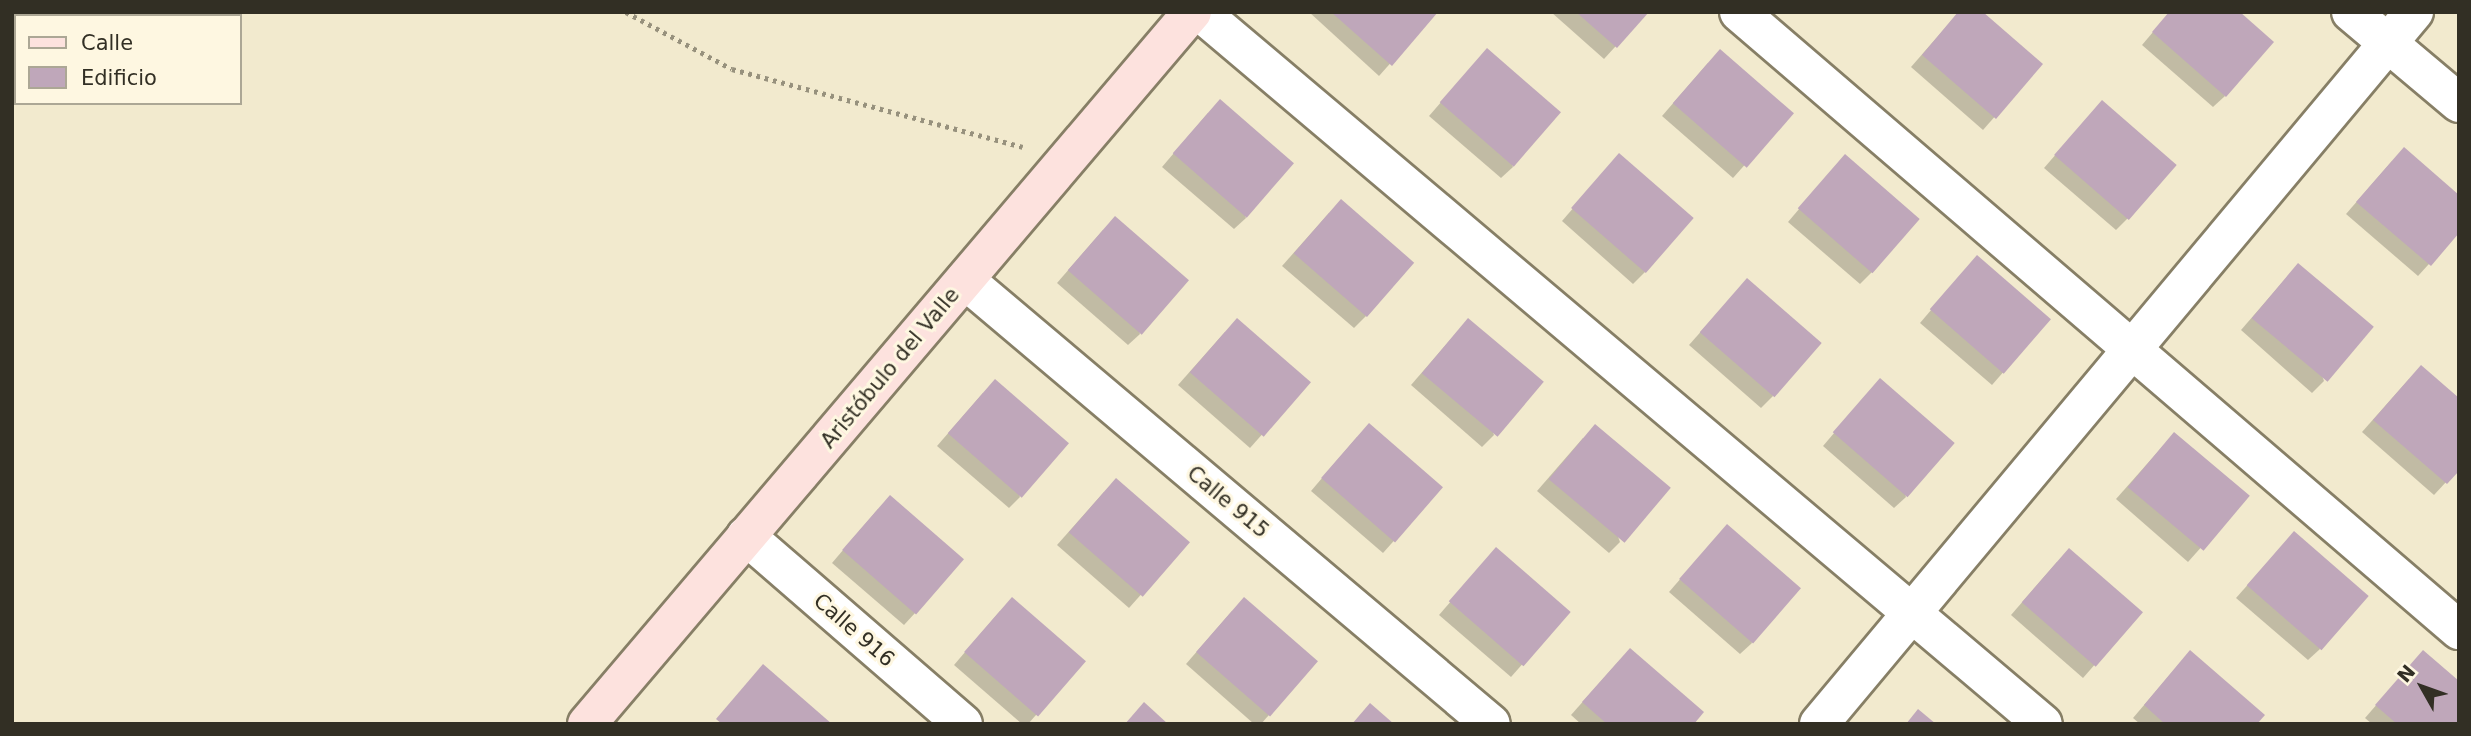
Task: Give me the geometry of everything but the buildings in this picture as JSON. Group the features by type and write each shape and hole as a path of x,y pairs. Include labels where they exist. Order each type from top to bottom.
{"street":[{"name":"Aristóbulo del Valle","path":"587,724 1192,12"},
{"path":"1200,12 2043,724"},
{"path":"1739,12 2459,630"},
{"path":"2351,12 2459,103"},
{"path":"1819,724 2414,12"},
{"name":"Calle 915","path":"965,280 1491,724"},
{"name":"Calle 916","path":"746,536 962,724"}],"path":[{"path":"626,12 732,69 1068,159"}]}
